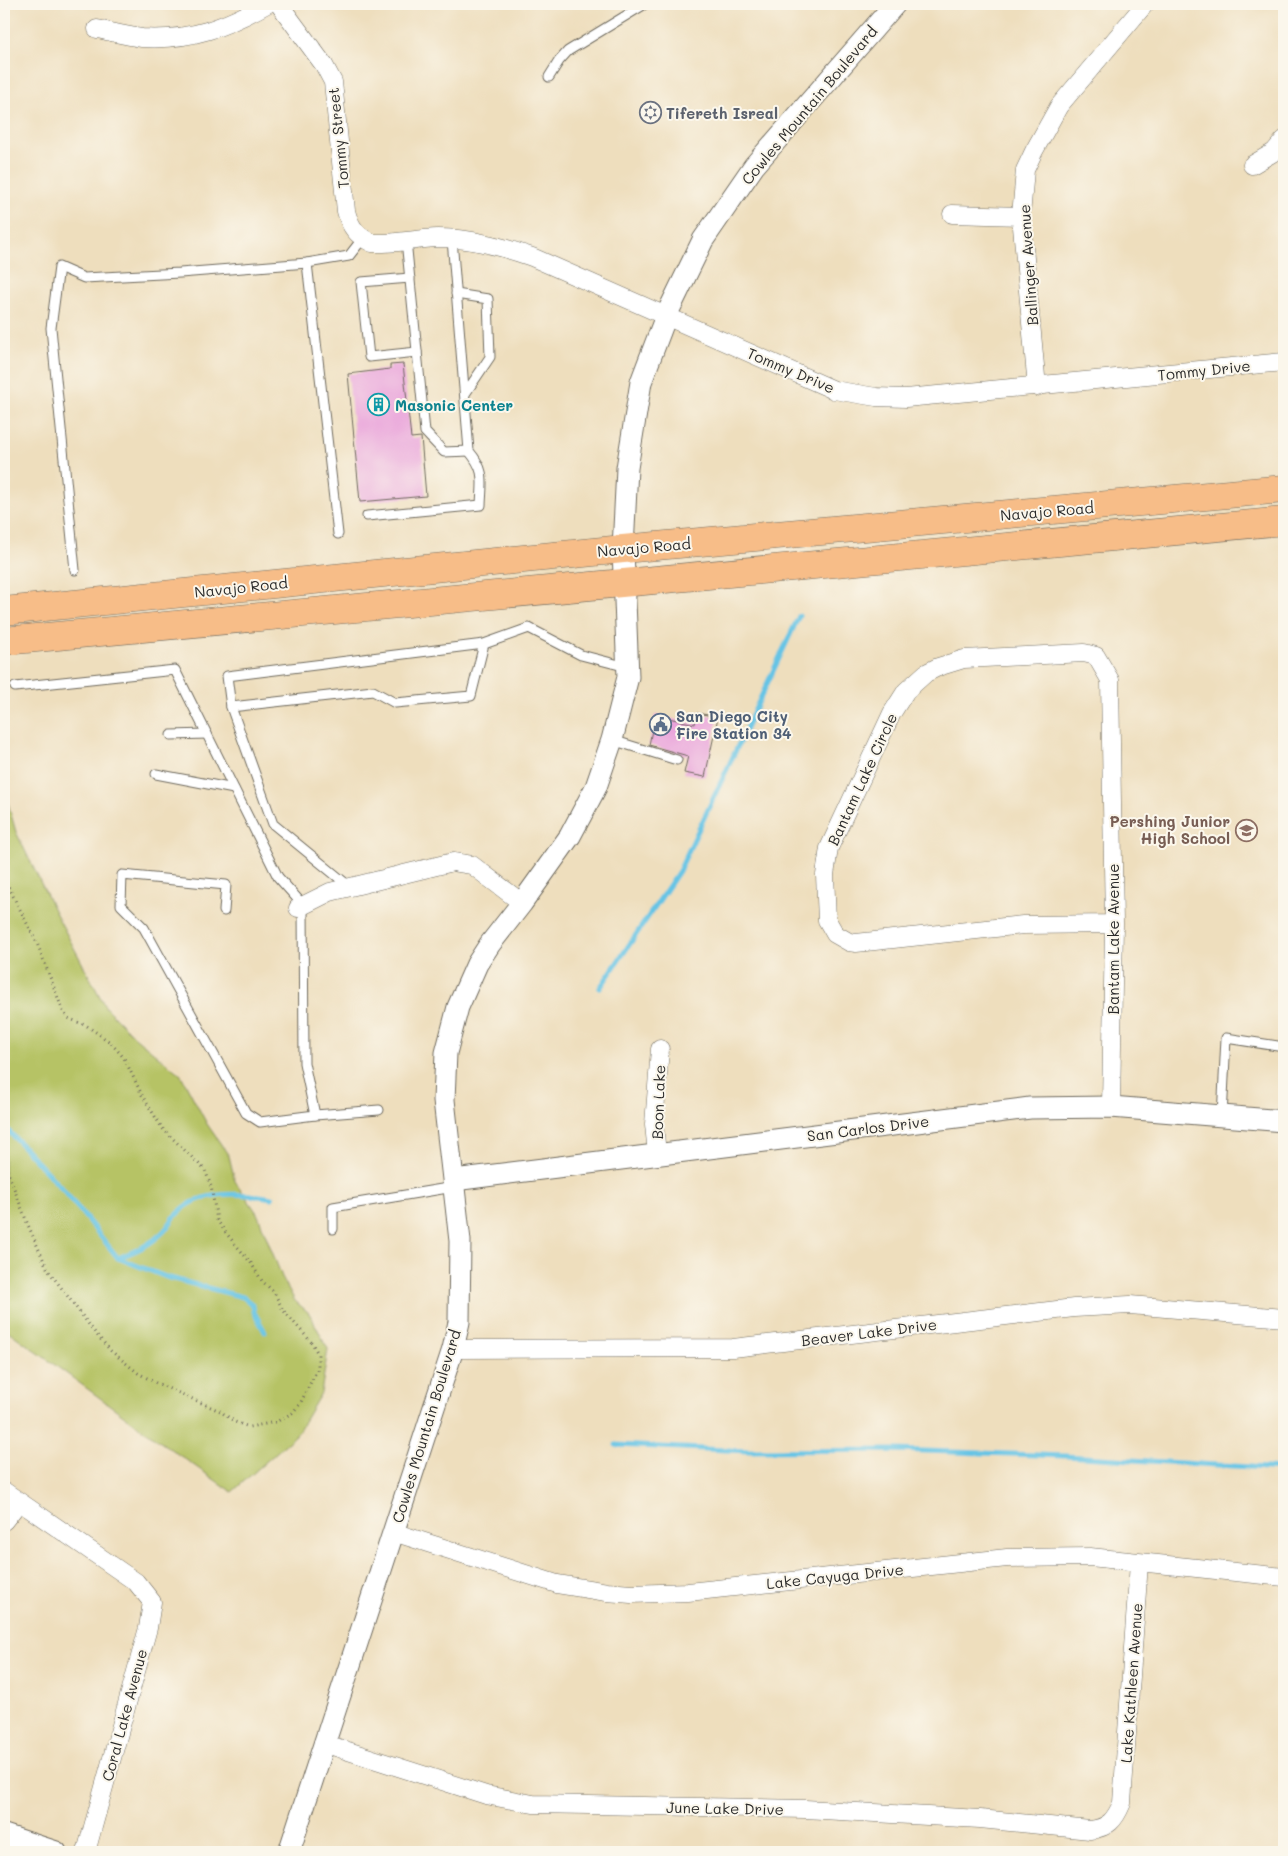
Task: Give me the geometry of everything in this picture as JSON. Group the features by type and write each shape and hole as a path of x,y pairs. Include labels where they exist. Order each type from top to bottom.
{"main road":[{"name":"Navajo Road","path":"4,611 623,549 1284,489"},
{"name":"Navajo Road","path":"4,641 1284,521"}],"street":[{"path":"96,29 140,38 179,38 218,28 240,19 266,4"},
{"name":"Tommy Street","path":"278,4 324,65 333,82 346,211 349,222 355,232 363,238"},
{"name":"Cowles Mountain Boulevard","path":"289,1852 453,1349 459,1322 460,1240 444,1100 446,1053 451,1030 458,1007 477,964 555,859 584,812 596,788 612,740 628,677 623,549 627,468 640,387 666,316 703,240 754,166 895,4"},
{"name":"Ballinger Avenue","path":"1037,387 1021,216 1025,170 1059,106 1145,4"},
{"path":"1252,165 1274,152 1284,140"},
{"path":"952,214 1021,216"},
{"path":"363,238 372,243 406,240"},
{"name":"Tommy Drive","path":"406,240 464,239 512,250 834,390 876,397 906,398 1037,387 1284,362"},
{"name":"Bantam Lake Circle","path":"1110,680 1096,656 1084,653 964,659 938,667 915,682 902,696 892,713 829,848 825,875 826,912 830,928 835,934 849,942 856,943 1023,925 1114,924"},
{"name":"Bantam Lake Avenue","path":"1110,680 1114,924 1111,1107"},
{"path":"301,906 330,892 453,862 472,865 522,903"},
{"name":"Boon Lake","path":"656,1154 654,1124 660,1049"},
{"name":"San Carlos Drive","path":"454,1183 656,1154 1030,1108 1111,1107 1284,1121"},
{"name":"Beaver Lake Drive","path":"453,1349 733,1348 1074,1308 1130,1305 1284,1318"},
{"name":"Coral Lake Avenue","path":"4,1491 136,1582 152,1602 148,1628 86,1852"},
{"path":"4,1521 19,1502"},
{"name":"Lake Cayuga Drive","path":"393,1532 558,1584 631,1594 688,1592 1007,1558 1090,1557 1284,1577"},
{"name":"Lake Kathleen Avenue","path":"1122,1803 1139,1563"},
{"name":"June Lake Drive","path":"323,1743 486,1795 532,1804 805,1809 980,1819 1090,1830 1102,1829 1117,1816 1122,1803"},
{"path":"4,1835 56,1852"}],"lane":[{"path":"549,77 558,61 568,51 645,4"},
{"path":"75,570 51,328 58,267 84,278 180,274 307,263 349,256 363,238"},
{"path":"367,516 481,505 482,472 479,463 470,451 452,239"},
{"path":"406,240 425,432 444,452 470,451"},
{"path":"307,263 338,534"},
{"path":"410,278 362,282 368,357 417,352"},
{"path":"456,294 488,299 490,356 465,394"},
{"path":"350,887 273,824 231,707 227,676 484,644 529,628 581,655 628,667"},
{"path":"231,707 373,691 395,703 471,696 484,644"},
{"path":"15,687 175,670 278,877 301,906 304,1063 315,1115"},
{"path":"171,735 207,734"},
{"path":"612,740 677,760"},
{"path":"156,774 234,789"},
{"path":"224,911 226,885 122,875 121,904 144,928 246,1113 260,1122 379,1110"},
{"path":"1222,1117 1226,1038 1284,1047"},
{"path":"333,1229 333,1206 454,1183"}],"path":[{"path":"4,878 38,943 63,1011 68,1018 87,1026 110,1042 124,1058 142,1095 162,1128 205,1170 211,1186 217,1220 251,1263 262,1281 274,1292 283,1310 303,1331 318,1354 318,1368 300,1404 292,1413 269,1425 249,1427 235,1422 220,1411 156,1384 138,1373 111,1351 48,1270 28,1226 4,1162"},
{"path":"4,1092 4,1112"}],"green space":[{"path":"4,789 16,832 55,912 106,1008 136,1038 181,1075 207,1124 229,1156 235,1181 257,1213 282,1277 295,1301 309,1313 328,1349 321,1393 296,1435 232,1492 4,1328"}],"building":[{"name":"Masonic Center","path":"403,364 411,438 421,437 426,496 360,502 348,374 390,369 390,365"},
{"path":"697,713 718,717 705,777 684,773 688,756 649,745 655,715 695,724"}],"waterway":[{"path":"600,988 679,871 799,616"},
{"path":"4,1126 65,1192 118,1258 166,1277 243,1297 253,1305 254,1312 265,1332"},
{"path":"118,1258 142,1248 152,1241 164,1231 179,1212 199,1199 223,1194 272,1198"},
{"path":"616,1445 749,1451 895,1450 1065,1456 1284,1469"}],"place":[{"name":"Tifereth Isreal","path":"650,113"},
{"name":"Masonic Center","path":"379,405"},
{"name":"San Diego City Fire Station 34","path":"660,725"},
{"name":"Pershing Junior High School","path":"1246,830"}]}
